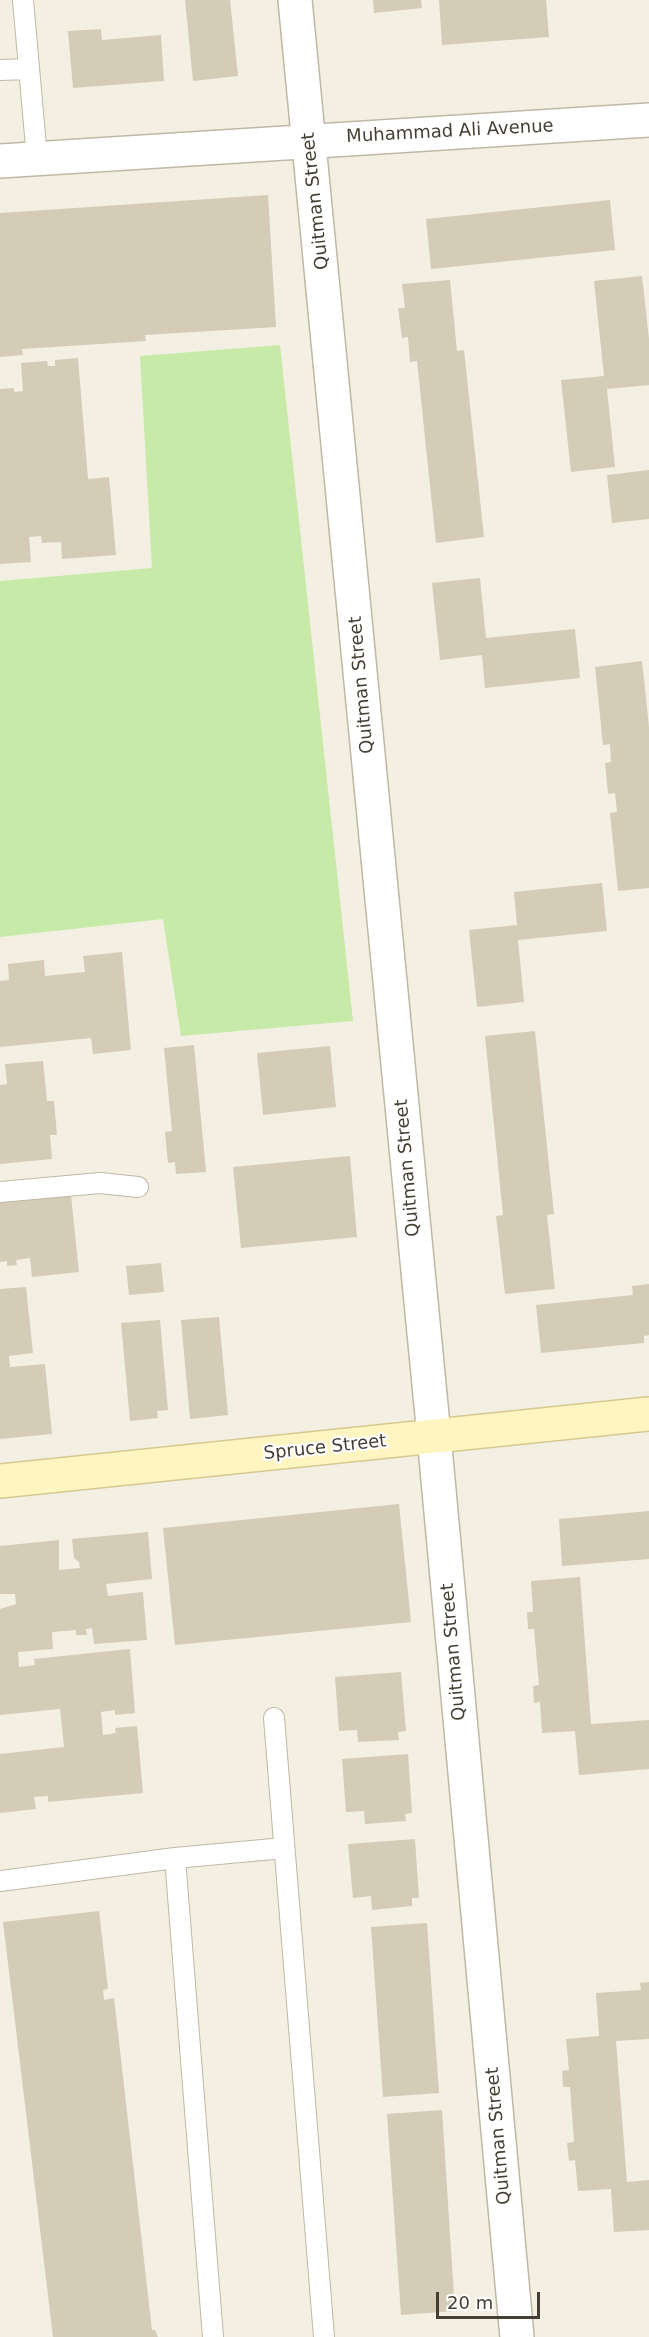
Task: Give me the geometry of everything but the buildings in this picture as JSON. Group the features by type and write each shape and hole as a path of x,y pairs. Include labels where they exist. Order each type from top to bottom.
{"main road":[{"name":"Spruce Street","path":"0,1481 649,1414"}],"street":[{"name":"Quitman Street","path":"296,0 518,2337"},
{"name":"Muhammad Ali Avenue","path":"0,160 649,120"}],"lane":[{"path":"23,0 37,158"},
{"path":"0,70 29,69"},
{"path":"0,1192 100,1183 138,1187"},
{"path":"274,1718 324,2337"},
{"path":"0,1881 175,1858 284,1848"},
{"path":"175,1858 213,2337"}],"green space":[{"path":"280,345 353,1021 181,1036 163,919 0,937 0,581 152,568 140,356"}]}
